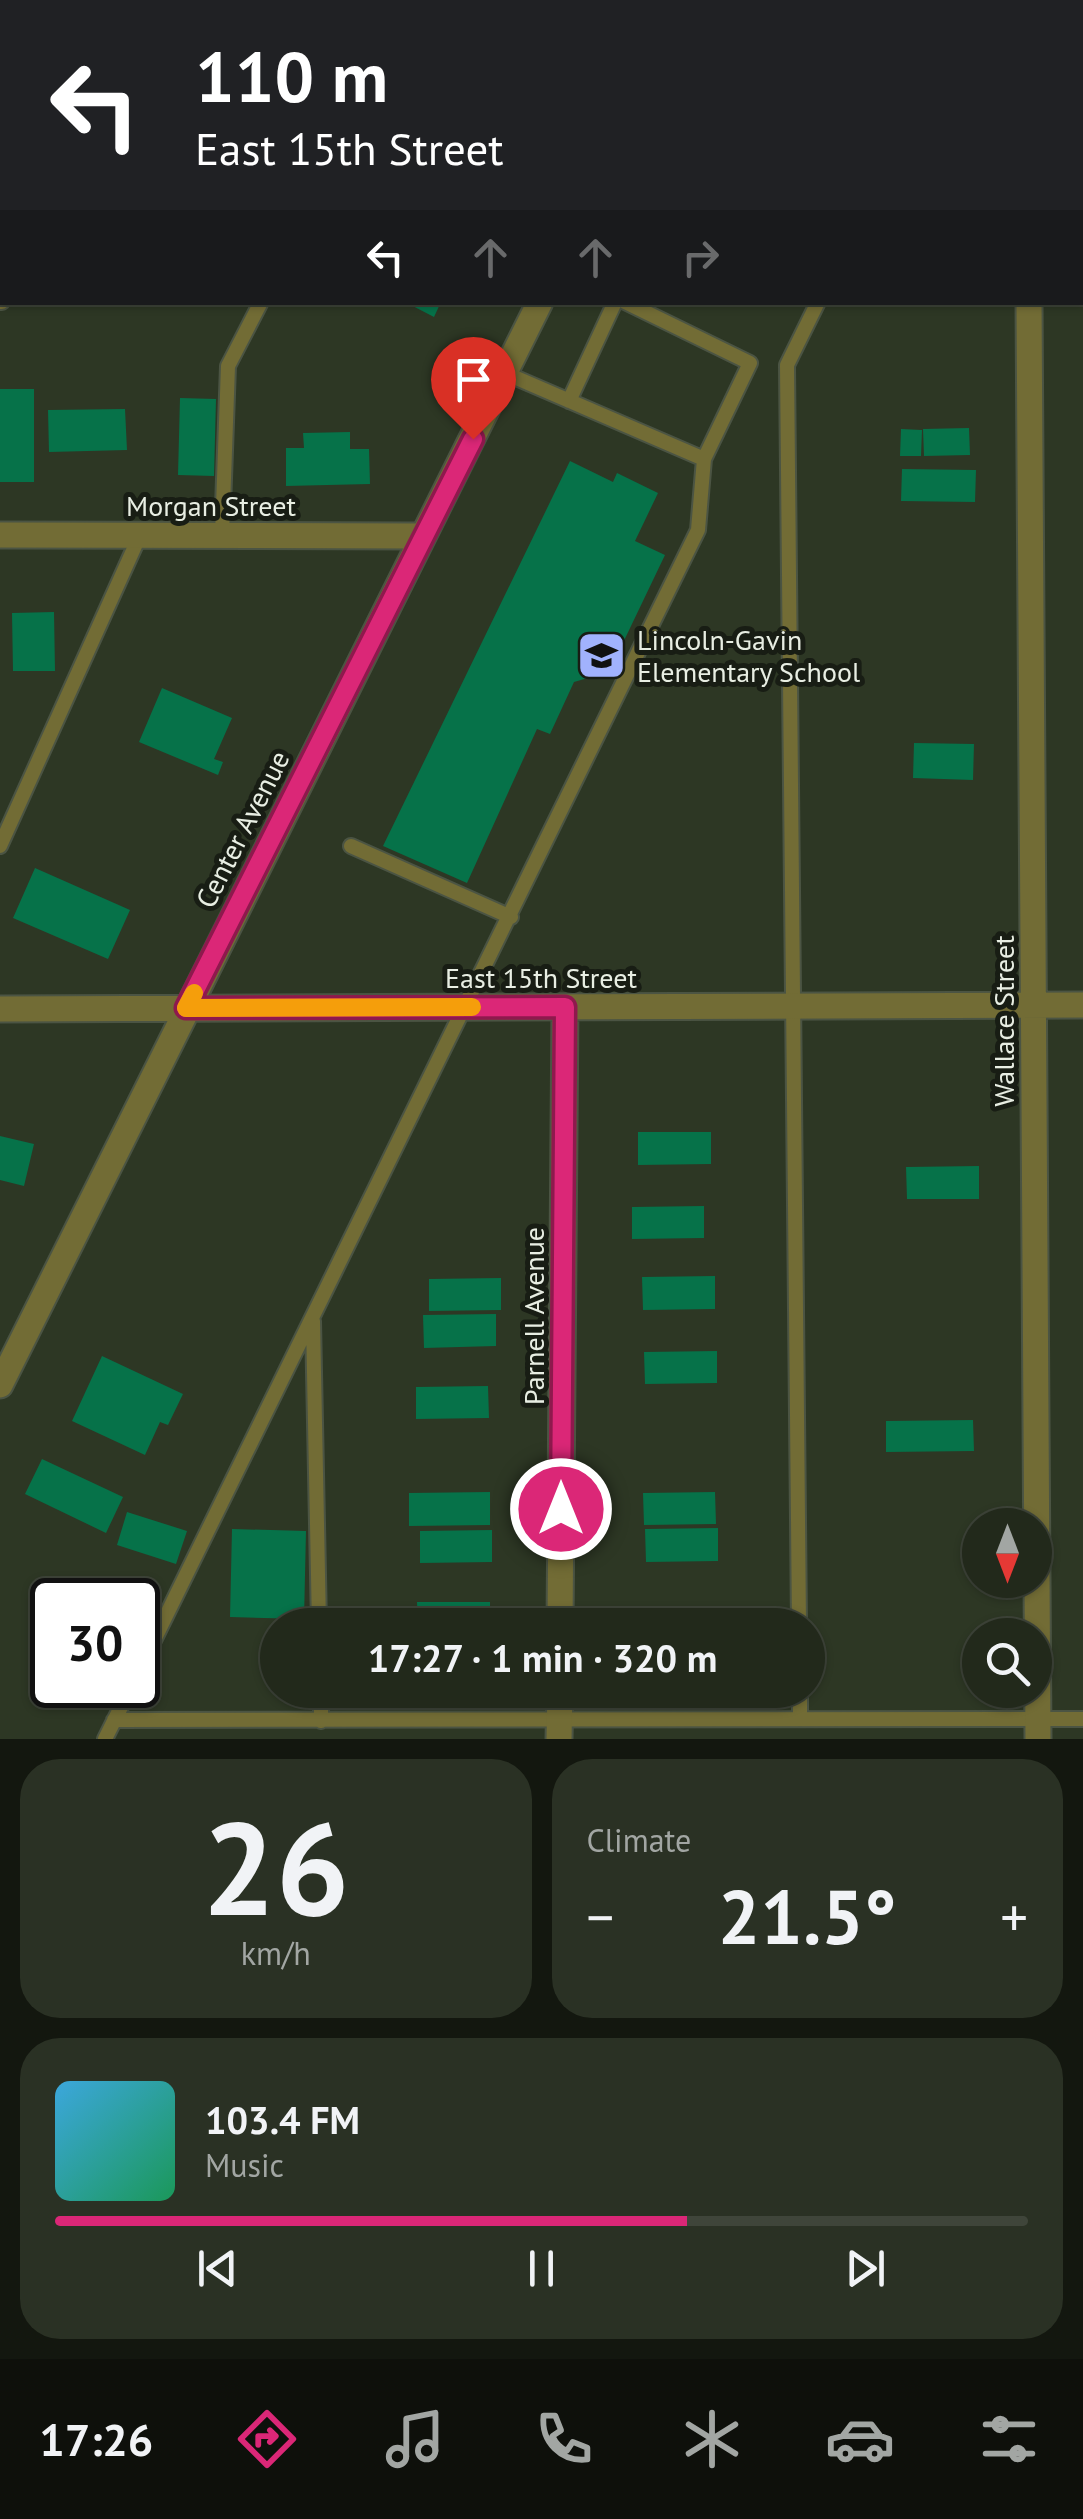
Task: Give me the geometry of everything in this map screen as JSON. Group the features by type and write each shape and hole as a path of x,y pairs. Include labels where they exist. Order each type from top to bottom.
{"street":[{"name":"Center Avenue","path":"0,1384 539,305"},
{"name":"Wallace Street","path":"1029,305 1038,1729"},
{"name":"Morgan Street","path":"0,535 422,536"},
{"name":"East 15th Street","path":"0,1010 1083,1005"},
{"name":"Parnell Avenue","path":"560,1608 565,1007"}],"lane":[{"path":"222,536 228,366 259,305"},
{"path":"569,401 614,305"},
{"path":"160,1629 468,1007 698,530 704,459 750,363 631,305"},
{"path":"799,1608 787,365 817,305"},
{"path":"507,374 704,459"},
{"path":"0,846 140,536"},
{"path":"351,846 512,916"},
{"path":"313,1318 319,1608"},
{"path":"105,1739 120,1708"},
{"path":"321,1708 321,1721"},
{"path":"800,1708 800,1719"},
{"path":"114,1720 321,1721 560,1731 800,1719 1038,1729 1083,1719"}],"building":[{"path":"411,305 440,305 434,317"},
{"path":"0,389 34,389 34,482 0,482"},
{"path":"180,398 216,399 214,476 178,475"},
{"path":"125,409 127,450 49,452 48,410"},
{"path":"969,428 970,455 924,456 923,429"},
{"path":"901,429 922,430 921,456 900,456"},
{"path":"350,432 350,449 369,449 370,484 286,486 286,448 304,448 303,433"},
{"path":"570,461 613,482 617,473 658,493 635,541 665,555 609,672 574,682 550,734 537,729 467,883 383,846"},
{"path":"902,469 976,470 975,502 901,501"},
{"path":"54,612 55,671 13,671 12,613"},
{"path":"162,688 232,718 214,759 223,762 218,775 139,742"},
{"path":"914,743 974,744 973,780 913,778"},
{"path":"35,868 130,910 108,959 13,918"},
{"path":"638,1132 711,1132 711,1164 638,1165"},
{"path":"0,1136 34,1144 24,1186 0,1180"},
{"path":"979,1166 979,1199 907,1199 906,1167"},
{"path":"704,1206 704,1238 632,1239 632,1207"},
{"path":"715,1276 715,1309 643,1310 642,1277"},
{"path":"501,1278 501,1310 429,1311 429,1279"},
{"path":"496,1314 496,1346 424,1348 423,1315"},
{"path":"717,1351 717,1383 645,1384 644,1352"},
{"path":"102,1356 183,1394 168,1425 160,1422 145,1455 72,1421"},
{"path":"488,1386 489,1418 416,1419 416,1387"},
{"path":"973,1420 974,1451 886,1452 886,1421"},
{"path":"42,1459 123,1497 106,1533 25,1494"},
{"path":"490,1492 490,1525 409,1526 409,1493"},
{"path":"715,1492 716,1524 644,1525 643,1493"},
{"path":"127,1512 187,1531 176,1564 117,1545"},
{"path":"718,1528 718,1561 646,1562 645,1529"},
{"path":"232,1529 306,1531 304,1608 260,1608 260,1618 230,1617"},
{"path":"492,1530 492,1562 420,1563 420,1531"},
{"path":"417,1602 490,1602 490,1608 417,1608"}],"slow traffic":[{"path":"194,993 186,1008 472,1007"}],"place":[{"name":"Lincoln-Gavin Elementary School","path":"602,655"}],"route":[{"path":"473,439 186,1008 565,1007 561,1509"}]}
